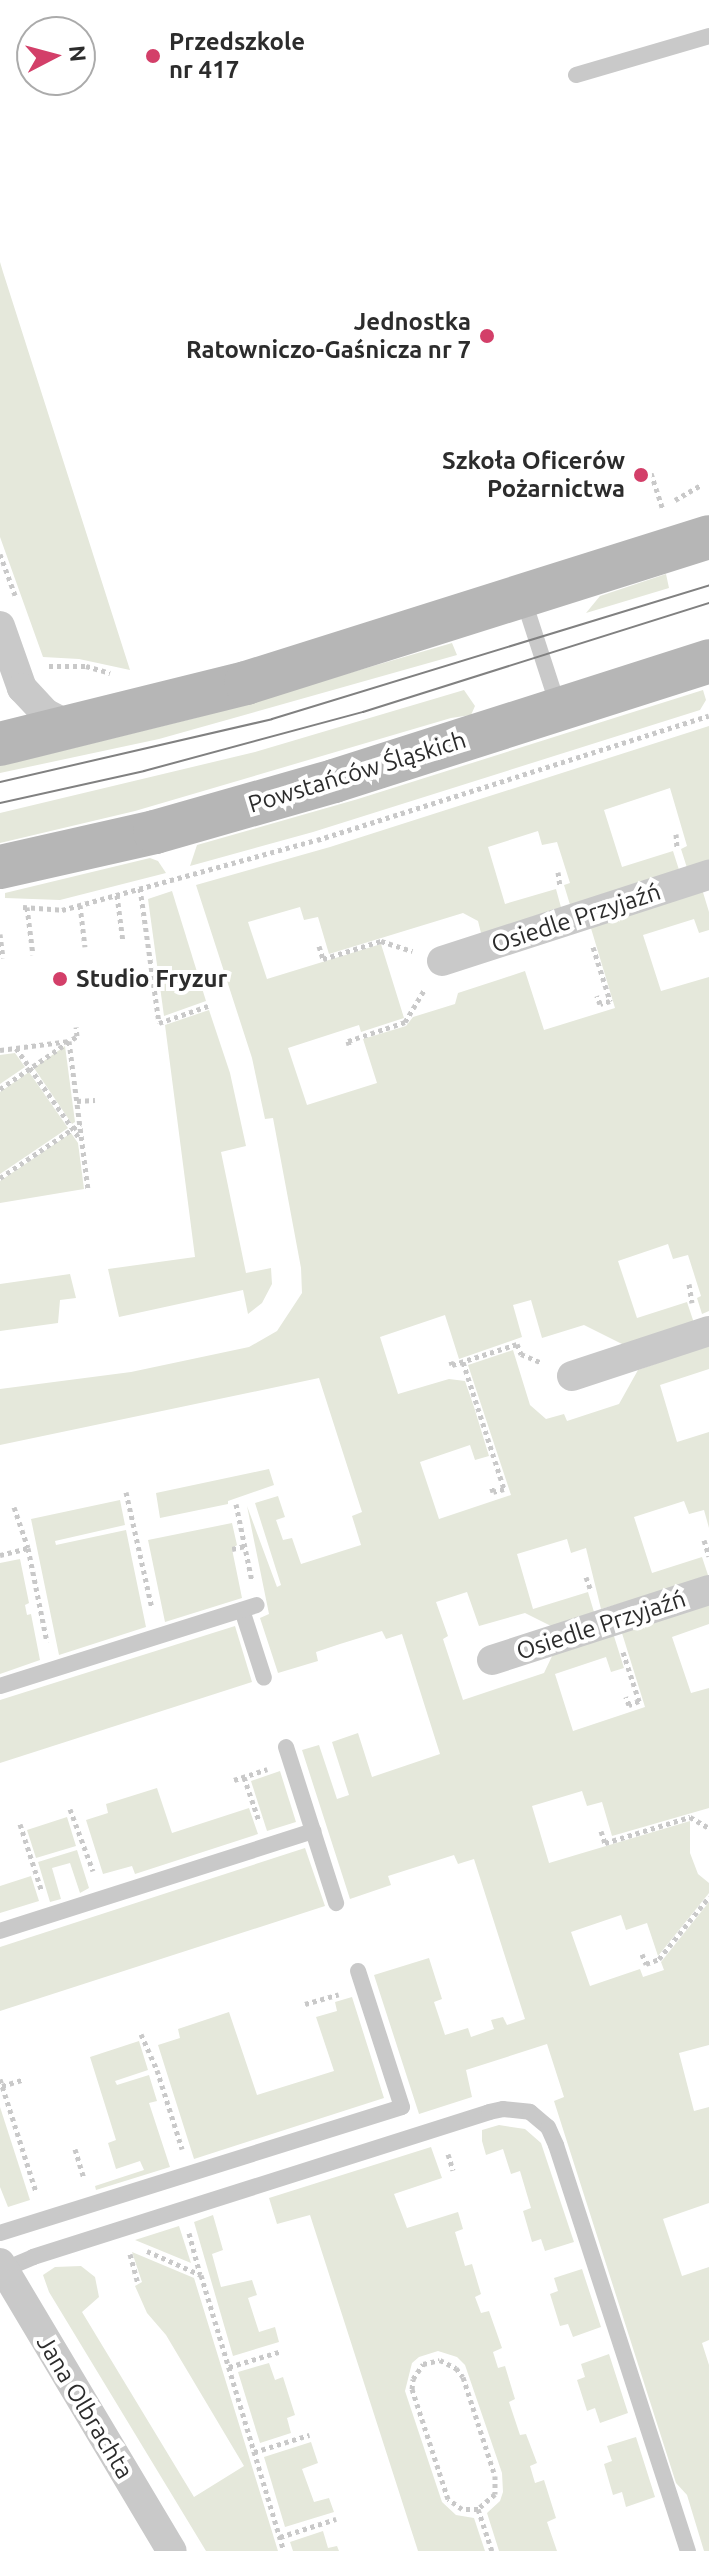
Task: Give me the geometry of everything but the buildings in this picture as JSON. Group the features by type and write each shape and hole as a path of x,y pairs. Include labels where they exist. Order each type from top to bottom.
{"main road":[{"path":"0,742 246,683 709,537"},
{"name":"Powstańców Śląskich","path":"7,887 196,821 334,781 709,661"}],"street":[{"path":"0,626 31,677 45,713 71,727"},
{"path":"0,742 17,718 31,677"},
{"name":"Osiedle Przyjaźń","path":"442,961 709,875"},
{"path":"572,1376 709,1331"},
{"name":"Osiedle Przyjaźń","path":"492,1660 709,1590"},
{"name":"Jana Olbrachta","path":"2,2266 172,2551"}],"lane":[{"path":"576,75 709,36"},
{"path":"523,596 559,709"},
{"path":"0,1686 250,1608 264,1678"},
{"path":"286,1747 336,1903"},
{"path":"0,1931 313,1831"},
{"path":"0,2233 402,2107 358,1971"},
{"path":"2,2266 489,2112 503,2109 530,2112 548,2127 556,2145 688,2551"}],"path":[{"path":"651,473 657,490"},
{"path":"682,498 701,485"},
{"path":"31,677 86,666 119,676"},
{"path":"27,907 62,910 317,840 709,716"},
{"path":"7,887 27,907 33,955"},
{"path":"140,888 157,1023 208,1006"},
{"path":"117,895 123,942"},
{"path":"80,905 85,947"},
{"path":"584,916 610,1001 600,1004 597,996"},
{"path":"0,934 3,958"},
{"path":"319,946 323,959 381,941 442,961 405,1022 348,1041 349,1045"},
{"path":"0,1089 77,1036 76,1027"},
{"path":"5,1039 3,1050 69,1041"},
{"path":"69,1041 88,1190"},
{"path":"16,1048 81,1141"},
{"path":"77,1101 95,1100"},
{"path":"0,1178 80,1124"},
{"path":"451,1361 452,1365 517,1344 521,1354 572,1376"},
{"path":"463,1362 504,1489 493,1492 491,1485"},
{"path":"126,1492 158,1637"},
{"path":"236,1504 245,1546 250,1608"},
{"path":"14,1507 28,1548 52,1670"},
{"path":"704,1540 709,1556"},
{"path":"232,1549 245,1546"},
{"path":"0,1555 28,1548"},
{"path":"143,1567 153,1566"},
{"path":"613,1621 639,1701 629,1705 626,1697"},
{"path":"244,1777 267,1846"},
{"path":"70,1809 102,1899"},
{"path":"601,1831 605,1843 690,1817 709,1828"},
{"path":"20,1824 49,1916"},
{"path":"642,1954 646,1964 659,1959 709,1897"},
{"path":"141,2034 157,2070 190,2174"},
{"path":"22,2080 1,2082 45,2219"},
{"path":"449,2157 453,2170"},
{"path":"186,2224 284,2551"},
{"path":"127,2245 138,2284"},
{"path":"145,2250 201,2275"},
{"path":"229,2367 282,2351"},
{"path":"431,2361 449,2363 463,2377 495,2476 495,2494 478,2509 454,2506 444,2490 412,2389 417,2370 431,2361"},
{"path":"254,2452 309,2435"},
{"path":"478,2509 492,2551"},
{"path":"280,2537 336,2519"}],"shaded area":[{"path":"0,262 130,670 79,659 43,657 0,537"},
{"path":"666,574 669,588 586,613 600,596"},
{"path":"452,643 457,655 159,739 0,773 0,766 195,718"},
{"path":"464,690 475,706 471,715 451,718 135,811 0,843 0,813 255,752"},
{"path":"703,690 706,700 700,710 313,832 190,866 197,845 358,799"},
{"path":"709,726 709,864 688,871 681,849 687,846 670,788 604,810 622,867 673,851 680,873 571,908 564,885 570,883 557,842 542,845 538,831 488,847 505,904 556,889 562,911 481,933 478,921 463,913 329,954 318,917 304,920 300,907 248,922 267,979 381,944 404,1018 361,1032 359,1025 288,1048 307,1105 377,1083 363,1039 406,1026 413,1017 455,1004 458,993 525,971 544,1030 615,1008 590,925 702,889 709,912 709,930 699,933 694,919 643,935 661,991 709,977 709,1311 702,1314 697,1298 701,1296 688,1255 673,1259 668,1244 618,1261 637,1318 687,1302 694,1323 624,1345 584,1325 542,1338 531,1300 513,1305 522,1337 459,1359 445,1315 380,1337 398,1394 449,1379 465,1381 474,1407 489,1456 475,1460 470,1445 420,1462 439,1519 511,1495 468,1365 513,1350 530,1405 546,1419 564,1414 567,1421 619,1404 638,1370 709,1345 709,1369 660,1385 677,1442 709,1432 709,1528 704,1510 689,1514 684,1501 634,1517 652,1573 702,1557 709,1578 601,1609 586,1548 571,1553 567,1539 517,1554 533,1609 588,1592 594,1612 551,1626 525,1613 479,1626 467,1592 436,1602 448,1636 443,1639 463,1700 544,1673 554,1652 613,1633 624,1668 611,1672 606,1657 555,1674 573,1731 645,1707 621,1630 709,1602 709,1624 672,1637 691,1693 709,1688 709,1808 612,1836 602,1802 587,1806 582,1791 532,1806 549,1863 690,1821 690,1853 698,1874 709,1883 709,1893 658,1956 647,1923 626,1930 621,1915 571,1932 590,1986 640,1969 643,1977 664,1970 661,1962 709,1902 709,2045 679,2053 694,2111 709,2107 709,2203 663,2219 682,2276 709,2267 709,2340 702,2343 709,2365 709,2551 704,2551 687,2495 676,2483 554,2101 564,2097 547,2044 466,2070 472,2097 419,2114 374,1975 429,1958 442,1999 434,2002 445,2035 468,2028 471,2037 494,2029 491,2020 503,2017 507,2025 525,2019 474,1859 458,1864 454,1855 388,1876 391,1885 350,1899 302,1750 319,1745 337,1799 349,1795 332,1742 358,1733 372,1777 440,1754 402,1634 386,1639 382,1631 340,1644 316,1652 318,1661 278,1673 260,1618 269,1614 247,1506 277,1587 281,1585 255,1503 278,1496 285,1517 276,1520 283,1540 292,1538 301,1564 361,1545 352,1516 362,1512 319,1378 0,1445 0,1389 131,1372 249,1347 277,1331 302,1293 301,1268 273,1118 265,1119 252,1058 196,885 330,847"},
{"path":"150,858 158,861 166,873 60,900 5,898 5,893"},
{"path":"172,891 206,1001 164,1016 148,899"},
{"path":"209,1010 230,1073 246,1146 221,1152 246,1273 271,1268 272,1284 262,1303 248,1314 243,1290 119,1317 108,1269 195,1257 165,1025"},
{"path":"65,1046 75,1122 72,1124 34,1068"},
{"path":"15,1053 25,1067 0,1084 0,1055"},
{"path":"29,1072 68,1128 0,1174 0,1092"},
{"path":"71,1133 78,1143 84,1189 0,1203 0,1181"},
{"path":"70,1274 76,1298 60,1300 58,1323 0,1331 0,1284"},
{"path":"269,1469 274,1485 228,1501 228,1504 160,1518 156,1493"},
{"path":"120,1500 125,1525 55,1541 56,1545 126,1530 146,1627 59,1655 31,1519"},
{"path":"232,1523 237,1545 232,1549 242,1598 165,1622 148,1540"},
{"path":"20,1559 29,1603 25,1605 27,1615 31,1614 40,1660 0,1674 0,1563"},
{"path":"235,1626 252,1682 0,1763 0,1700"},
{"path":"280,1771 296,1822 267,1831 251,1781"},
{"path":"157,1788 172,1833 249,1808 258,1834 135,1874 132,1866 103,1874 86,1820 108,1813 106,1804"},
{"path":"67,1817 76,1846 36,1858 27,1830"},
{"path":"305,1848 325,1906 0,2011 0,1947"},
{"path":"77,1850 89,1888 80,1893 70,1863 52,1868 61,1899 50,1902 38,1862"},
{"path":"31,1876 39,1901 0,1913 0,1886"},
{"path":"352,1997 384,2098 194,2159 158,2045 180,2038 178,2029 229,2012 257,2095 334,2071 316,2017 337,2011 335,2002"},
{"path":"139,2041 148,2070 115,2081 117,2085 149,2075 157,2101 149,2103 170,2167 96,2190 95,2186 144,2170 140,2161 116,2169 108,2143 116,2140 90,2057"},
{"path":"0,2107 30,2200 8,2207 0,2187"},
{"path":"499,2125 525,2129 541,2143 574,2242 545,2251 541,2239 532,2242 523,2211 531,2208 520,2171 511,2174 503,2149 486,2155 482,2141 482,2130"},
{"path":"431,2147 442,2178 394,2194 407,2228 458,2212 463,2229 455,2232 465,2266 472,2264 481,2294 475,2297 481,2313 489,2311 502,2348 493,2352 498,2368 505,2366 515,2399 509,2402 520,2435 526,2434 537,2463 530,2466 535,2483 544,2480 556,2518 547,2522 557,2551 499,2551 487,2513 500,2501 502,2473 465,2365 457,2357 438,2351 419,2357 412,2363 405,2391 442,2502 456,2515 474,2518 485,2551 418,2551 310,2215 277,2224 269,2198"},
{"path":"213,2215 223,2250 212,2254 221,2287 252,2280 257,2295 248,2298 259,2332 275,2327 279,2342 233,2356 194,2222"},
{"path":"179,2226 191,2263 135,2240"},
{"path":"132,2252 194,2278 278,2551 206,2551 49,2292 43,2275 55,2267 81,2266 95,2277 99,2297 82,2312 194,2497 244,2466 166,2335 147,2313 135,2286 142,2282"},
{"path":"582,2269 601,2327 573,2337 568,2324 560,2326 550,2294 558,2291 554,2278"},
{"path":"609,2354 628,2413 600,2423 595,2408 587,2411 577,2380 585,2377 581,2364"},
{"path":"269,2363 275,2380 283,2377 295,2415 287,2418 291,2433 260,2443 238,2372"},
{"path":"636,2437 655,2497 626,2507 622,2492 613,2495 604,2464 612,2461 607,2446"},
{"path":"311,2442 318,2463 302,2469 314,2502 329,2498 334,2512 285,2527 264,2457"},
{"path":"323,2531 328,2548 337,2546 339,2551 293,2551 290,2542"}],"tram line":[{"path":"0,782 272,719 709,585"},
{"path":"0,803 144,771 363,712 709,603"}],"place":[{"name":"Przedszkole nr 417","path":"153,56"},
{"name":"Jednostka Ratowniczo-Gaśnicza nr 7","path":"487,336"},
{"name":"Szkoła Oficerów Pożarnictwa","path":"641,475"},
{"name":"Studio Fryzur","path":"60,979"}]}
